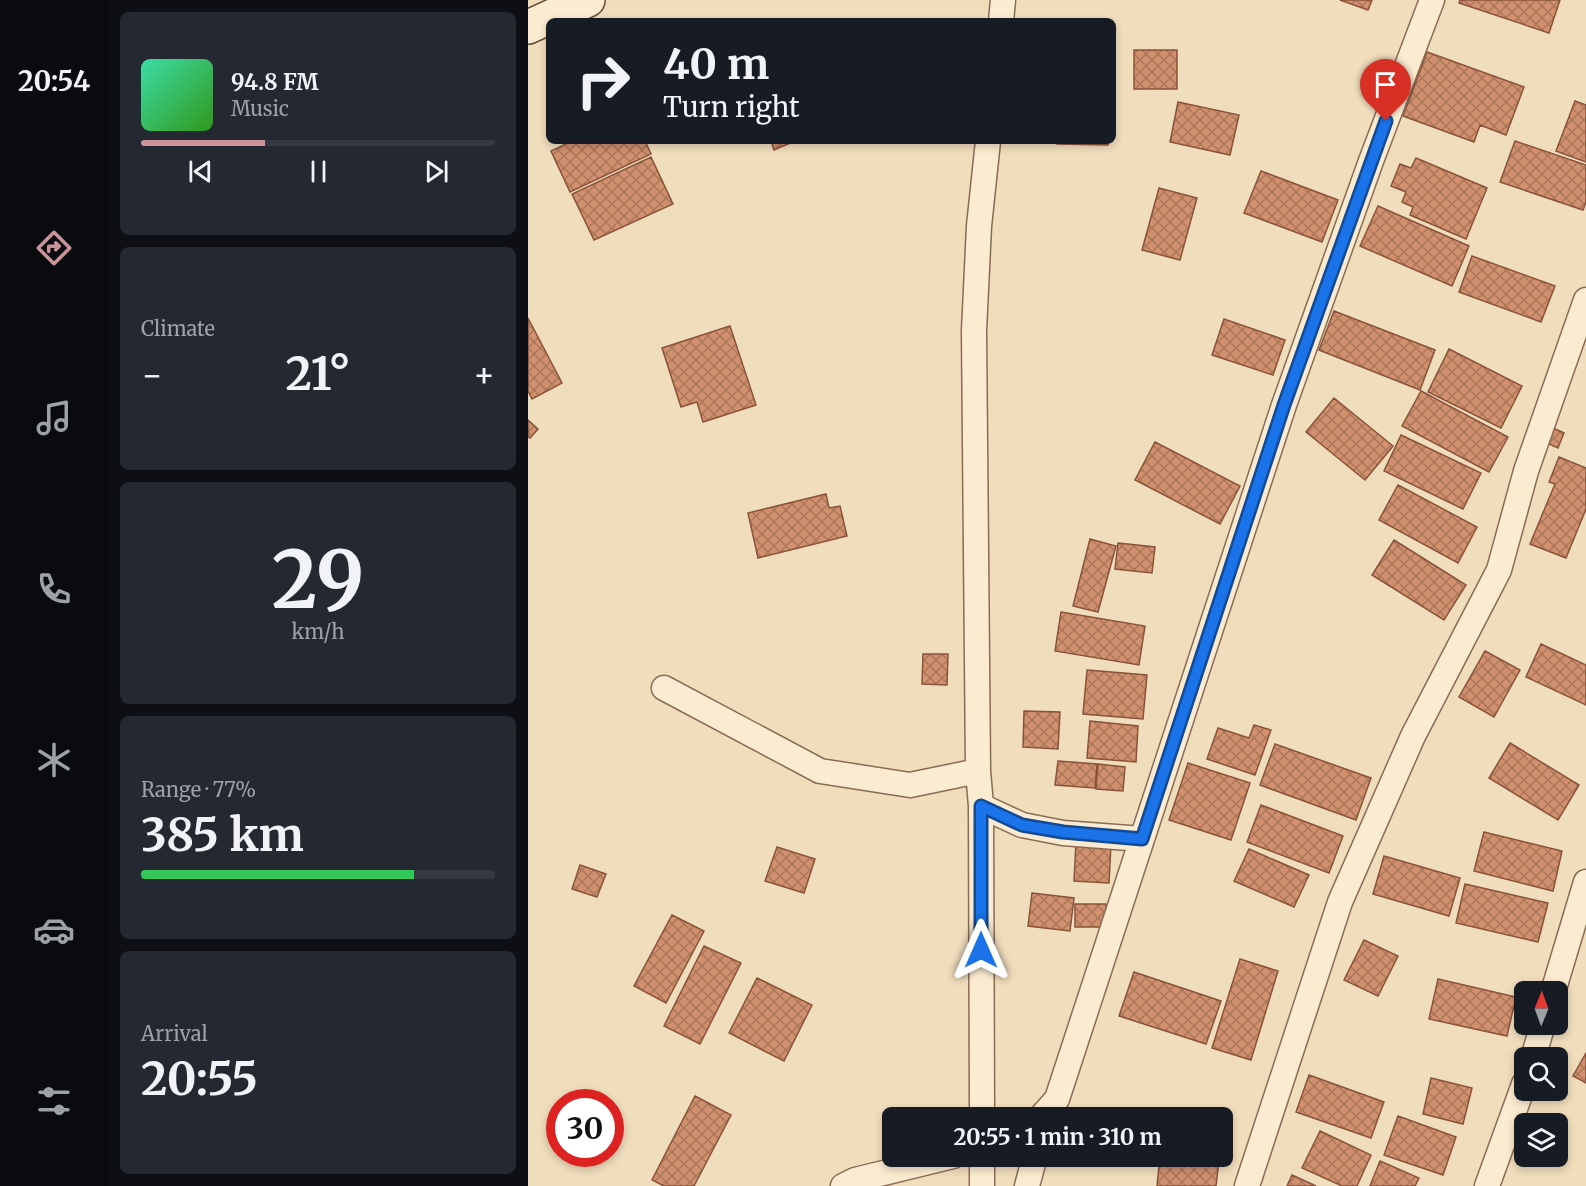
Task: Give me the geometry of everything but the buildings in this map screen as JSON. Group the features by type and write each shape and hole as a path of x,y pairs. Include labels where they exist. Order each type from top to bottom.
{"street":[{"path":"548,18 588,0"},
{"path":"1001,18 1003,0"},
{"path":"1051,1107 1057,1099 1284,405 1371,161 1432,0"},
{"path":"528,27 546,19"},
{"path":"982,1107 975,331 979,226 988,144"},
{"path":"1247,1186 1340,902 1413,736 1499,570 1526,471 1586,300"},
{"path":"664,688 820,771 910,786 978,771"},
{"path":"981,806 1022,825 1063,832 1142,839"},
{"path":"1556,981 1586,882"},
{"path":"1487,1186 1518,1101"},
{"path":"843,1186 855,1180 908,1167"},
{"path":"982,1167 982,1186"},
{"path":"1027,1186 1032,1167"}],"route":[{"path":"981,950 981,806 1022,825 1063,832 1142,839 1284,405 1386,121"}]}
